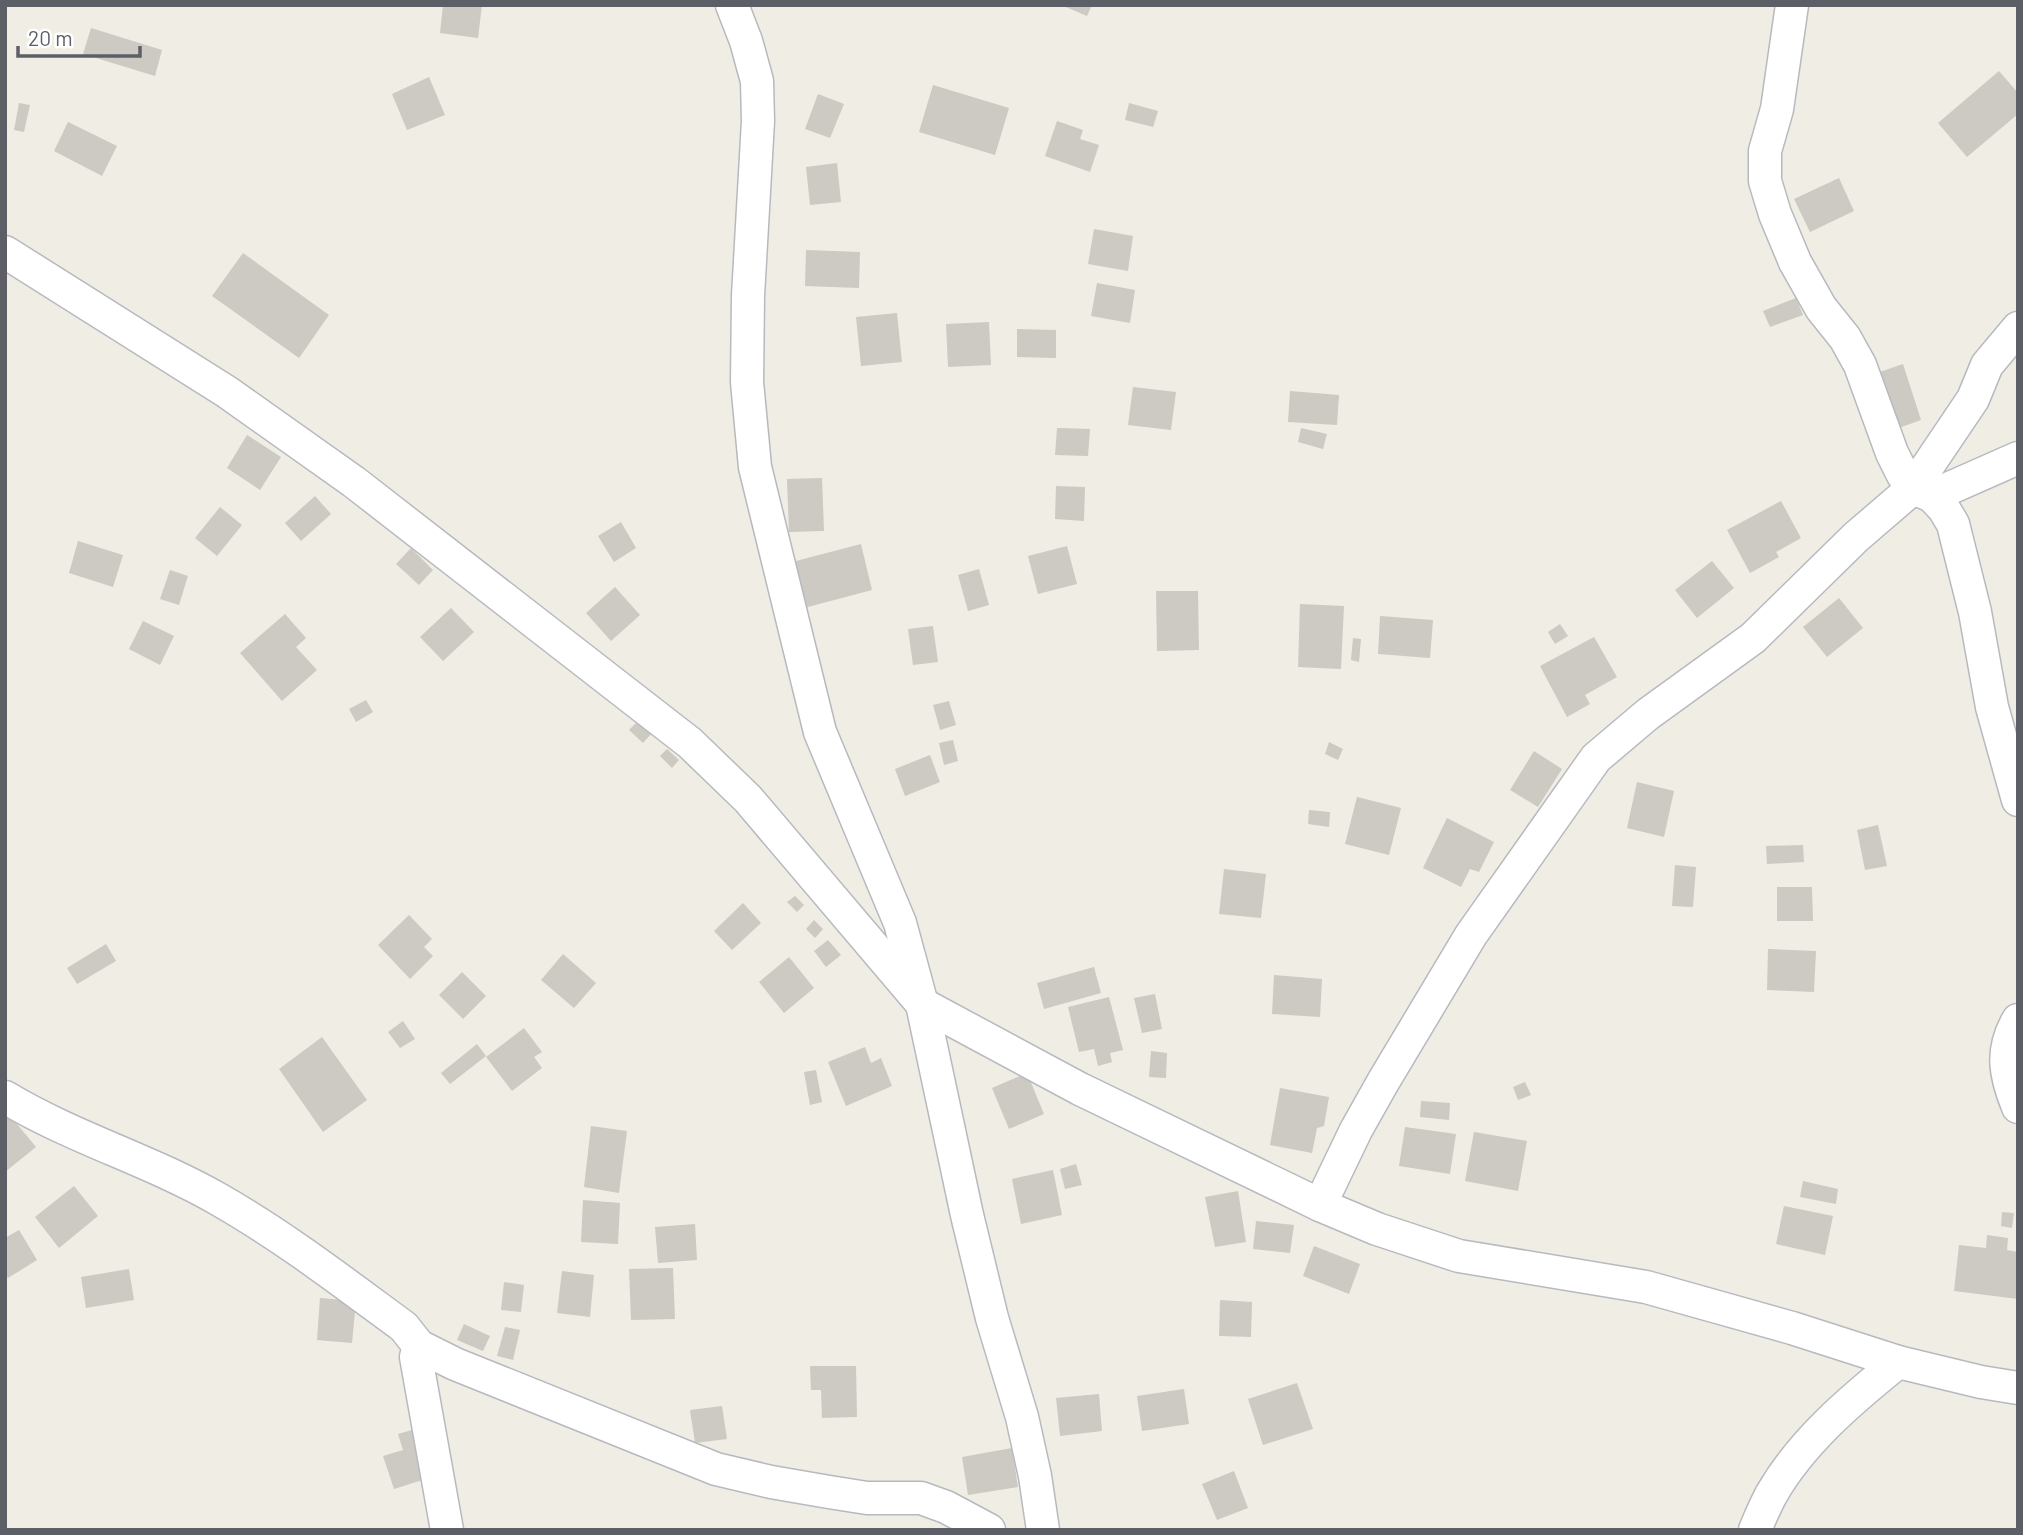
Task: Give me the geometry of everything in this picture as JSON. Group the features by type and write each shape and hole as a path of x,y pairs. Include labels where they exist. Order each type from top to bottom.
{"street":[{"path":"732,5 757,81 758,121 748,296 747,383 755,467 820,732 900,923 922,1004 967,1215 992,1318 1022,1417 1043,1530"},
{"path":"1792,5 1777,109 1765,151 1765,181 1795,262 1821,308 1845,338 1860,365 1892,453 1903,475 1944,509 1953,524 1975,612 1992,707 2018,800"},
{"path":"5,252 227,392 354,481 690,743 748,799 922,1004 1080,1089 1320,1205 1377,1229 1459,1256 1646,1287 1792,1328 1898,1362 2018,1388"},
{"path":"1923,492 1973,399 1987,365 2018,328"},
{"path":"1320,1205 1356,1130 1471,935 1596,758 1648,714 1753,638 1856,537 1923,492 2018,458"},
{"path":"2018,1020 2011,1033 2006,1058 2007,1081 2018,1107"},
{"path":"5,1097 86,1140 152,1167 218,1199 284,1241 404,1327 419,1346 455,1364 716,1469 771,1482 867,1498 921,1498 946,1507 989,1530"},
{"path":"419,1346 416,1357 447,1530"},
{"path":"1755,1530 1771,1495 1810,1443 1858,1394 1898,1362"}],"building":[{"path":"443,5 482,5 478,38 440,33"},
{"path":"1061,5 1092,5 1087,16"},
{"path":"91,28 162,50 155,76 83,54"},
{"path":"1999,71 2018,93 2018,114 1967,157 1938,123"},
{"path":"429,77 445,115 407,130 392,94"},
{"path":"933,85 1009,108 995,155 919,132"},
{"path":"818,94 844,104 830,138 805,129"},
{"path":"19,103 30,105 24,132 14,130"},
{"path":"1129,103 1158,111 1153,127 1125,120"},
{"path":"1057,121 1083,130 1080,139 1099,145 1090,172 1045,156"},
{"path":"68,122 117,146 102,176 54,151"},
{"path":"837,163 841,202 810,205 806,167"},
{"path":"1839,178 1854,211 1810,232 1794,199"},
{"path":"1094,229 1133,236 1128,271 1088,264"},
{"path":"806,250 860,252 859,288 805,286"},
{"path":"243,253 329,315 299,358 212,296"},
{"path":"1097,283 1135,290 1130,323 1091,316"},
{"path":"1796,298 1803,315 1770,327 1763,311"},
{"path":"897,313 902,362 861,366 856,317"},
{"path":"989,322 991,365 948,367 946,324"},
{"path":"1017,329 1056,330 1056,358 1017,357"},
{"path":"1903,364 1921,420 1896,429 1877,373"},
{"path":"1133,387 1176,392 1171,430 1128,425"},
{"path":"1290,391 1339,395 1337,425 1288,422"},
{"path":"1057,428 1090,429 1088,456 1055,455"},
{"path":"1301,428 1327,434 1323,449 1298,442"},
{"path":"247,435 281,457 260,490 227,468"},
{"path":"822,478 824,531 789,532 787,479"},
{"path":"1056,486 1085,487 1084,521 1055,519"},
{"path":"315,496 331,514 301,541 285,523"},
{"path":"1781,501 1801,538 1776,552 1779,557 1750,573 1727,530"},
{"path":"220,507 242,525 217,556 195,538"},
{"path":"621,522 636,548 614,562 598,536"},
{"path":"78,541 123,555 113,587 69,573"},
{"path":"861,544 872,590 804,608 792,562"},
{"path":"1067,546 1077,584 1038,594 1028,556"},
{"path":"411,548 433,570 419,585 396,564"},
{"path":"1712,561 1734,588 1697,618 1675,590"},
{"path":"979,569 989,605 968,611 958,575"},
{"path":"170,570 188,576 179,605 160,599"},
{"path":"615,587 640,615 611,641 586,613"},
{"path":"1156,591 1198,591 1199,650 1157,651"},
{"path":"1839,598 1863,628 1827,657 1803,627"},
{"path":"1300,604 1344,606 1341,669 1298,667"},
{"path":"451,608 474,632 443,661 420,637"},
{"path":"285,614 306,638 296,647 317,670 282,701 240,653"},
{"path":"1380,616 1433,620 1430,658 1378,654"},
{"path":"143,621 174,636 160,665 129,649"},
{"path":"1560,624 1568,636 1555,644 1548,632"},
{"path":"933,626 938,662 913,665 908,629"},
{"path":"1594,637 1617,677 1585,695 1590,704 1567,717 1540,666"},
{"path":"1353,638 1361,639 1359,662 1351,660"},
{"path":"366,700 373,712 356,722 349,709"},
{"path":"949,701 956,725 940,730 933,705"},
{"path":"640,719 653,732 643,743 629,730"},
{"path":"953,740 958,761 944,765 939,743"},
{"path":"1329,742 1343,749 1338,760 1325,754"},
{"path":"667,749 679,760 672,768 660,756"},
{"path":"1534,751 1562,769 1538,807 1510,790"},
{"path":"930,755 940,782 905,796 895,769"},
{"path":"1637,782 1674,791 1664,837 1627,828"},
{"path":"1357,797 1401,808 1389,855 1345,844"},
{"path":"1309,810 1330,812 1329,827 1308,824"},
{"path":"1447,818 1494,842 1479,872 1470,869 1461,887 1423,868"},
{"path":"1878,825 1887,866 1865,870 1857,830"},
{"path":"1803,845 1804,862 1767,864 1766,846"},
{"path":"1675,865 1696,867 1693,907 1672,906"},
{"path":"1224,869 1266,874 1261,918 1219,914"},
{"path":"1777,887 1812,887 1813,921 1777,921"},
{"path":"795,896 804,905 797,912 787,902"},
{"path":"743,903 761,923 732,950 714,931"},
{"path":"409,915 432,939 424,947 433,956 410,979 378,945"},
{"path":"814,920 823,929 815,938 806,929"},
{"path":"828,940 841,955 826,967 814,951"},
{"path":"106,944 116,961 77,984 67,968"},
{"path":"1768,949 1816,951 1814,992 1767,990"},
{"path":"563,954 596,983 574,1008 541,980"},
{"path":"789,957 814,988 784,1013 759,982"},
{"path":"1094,967 1101,993 1044,1009 1037,983"},
{"path":"462,972 486,996 463,1019 439,995"},
{"path":"1274,975 1322,979 1320,1017 1272,1014"},
{"path":"1155,994 1162,1029 1142,1033 1134,998"},
{"path":"1109,997 1123,1050 1110,1053 1112,1062 1098,1066 1094,1049 1079,1052 1068,1007"},
{"path":"403,1021 415,1039 400,1048 388,1032"},
{"path":"524,1028 542,1052 534,1057 542,1068 512,1091 486,1057"},
{"path":"322,1037 367,1100 323,1132 279,1069"},
{"path":"477,1044 486,1056 450,1084 441,1073"},
{"path":"865,1047 871,1063 881,1058 892,1086 846,1106 828,1062"},
{"path":"1151,1051 1167,1053 1166,1078 1149,1077"},
{"path":"816,1070 822,1102 810,1105 804,1072"},
{"path":"1027,1073 1044,1114 1009,1129 992,1088"},
{"path":"1525,1082 1531,1095 1518,1100 1513,1087"},
{"path":"1280,1088 1329,1097 1324,1126 1317,1128 1312,1153 1270,1145"},
{"path":"1421,1101 1450,1103 1449,1120 1420,1117"},
{"path":"7,1112 36,1147 5,1172 5,1113"},
{"path":"591,1126 627,1131 619,1193 584,1187"},
{"path":"1405,1127 1456,1134 1450,1174 1399,1166"},
{"path":"1474,1132 1527,1141 1518,1191 1465,1181"},
{"path":"1076,1164 1082,1185 1065,1189 1060,1169"},
{"path":"1053,1170 1062,1215 1021,1224 1012,1179"},
{"path":"1803,1181 1838,1189 1836,1204 1800,1197"},
{"path":"74,1186 98,1216 59,1248 35,1217"},
{"path":"1238,1191 1246,1242 1215,1247 1205,1197"},
{"path":"583,1200 620,1203 618,1244 581,1242"},
{"path":"1784,1206 1833,1216 1825,1255 1776,1244"},
{"path":"2002,1212 2014,1213 2012,1228 2001,1226"},
{"path":"1256,1221 1294,1225 1290,1253 1253,1249"},
{"path":"695,1224 697,1260 658,1263 655,1227"},
{"path":"19,1230 37,1260 8,1278 5,1273 5,1238"},
{"path":"1987,1235 2008,1238 2007,1250 2018,1252 2018,1299 1954,1291 1959,1245 1986,1248"},
{"path":"1314,1246 1360,1264 1349,1294 1303,1276"},
{"path":"673,1268 675,1319 631,1320 629,1269"},
{"path":"129,1269 134,1300 86,1308 81,1277"},
{"path":"562,1271 594,1275 590,1317 557,1313"},
{"path":"504,1282 524,1285 521,1312 501,1310"},
{"path":"320,1298 356,1301 352,1343 317,1340"},
{"path":"1220,1300 1252,1302 1251,1337 1219,1336"},
{"path":"464,1324 490,1336 483,1351 457,1340"},
{"path":"505,1327 520,1330 513,1360 497,1356"},
{"path":"810,1366 856,1366 857,1417 822,1418 821,1390 811,1390"},
{"path":"1297,1383 1313,1429 1263,1445 1248,1399"},
{"path":"1184,1389 1189,1424 1142,1431 1137,1396"},
{"path":"1099,1394 1102,1431 1060,1436 1056,1398"},
{"path":"722,1406 727,1439 695,1443 690,1410"},
{"path":"419,1428 435,1476 394,1489 383,1456 403,1450 398,1434"},
{"path":"1012,1448 1018,1487 968,1495 962,1457"},
{"path":"1234,1471 1248,1508 1217,1520 1202,1484"}]}
